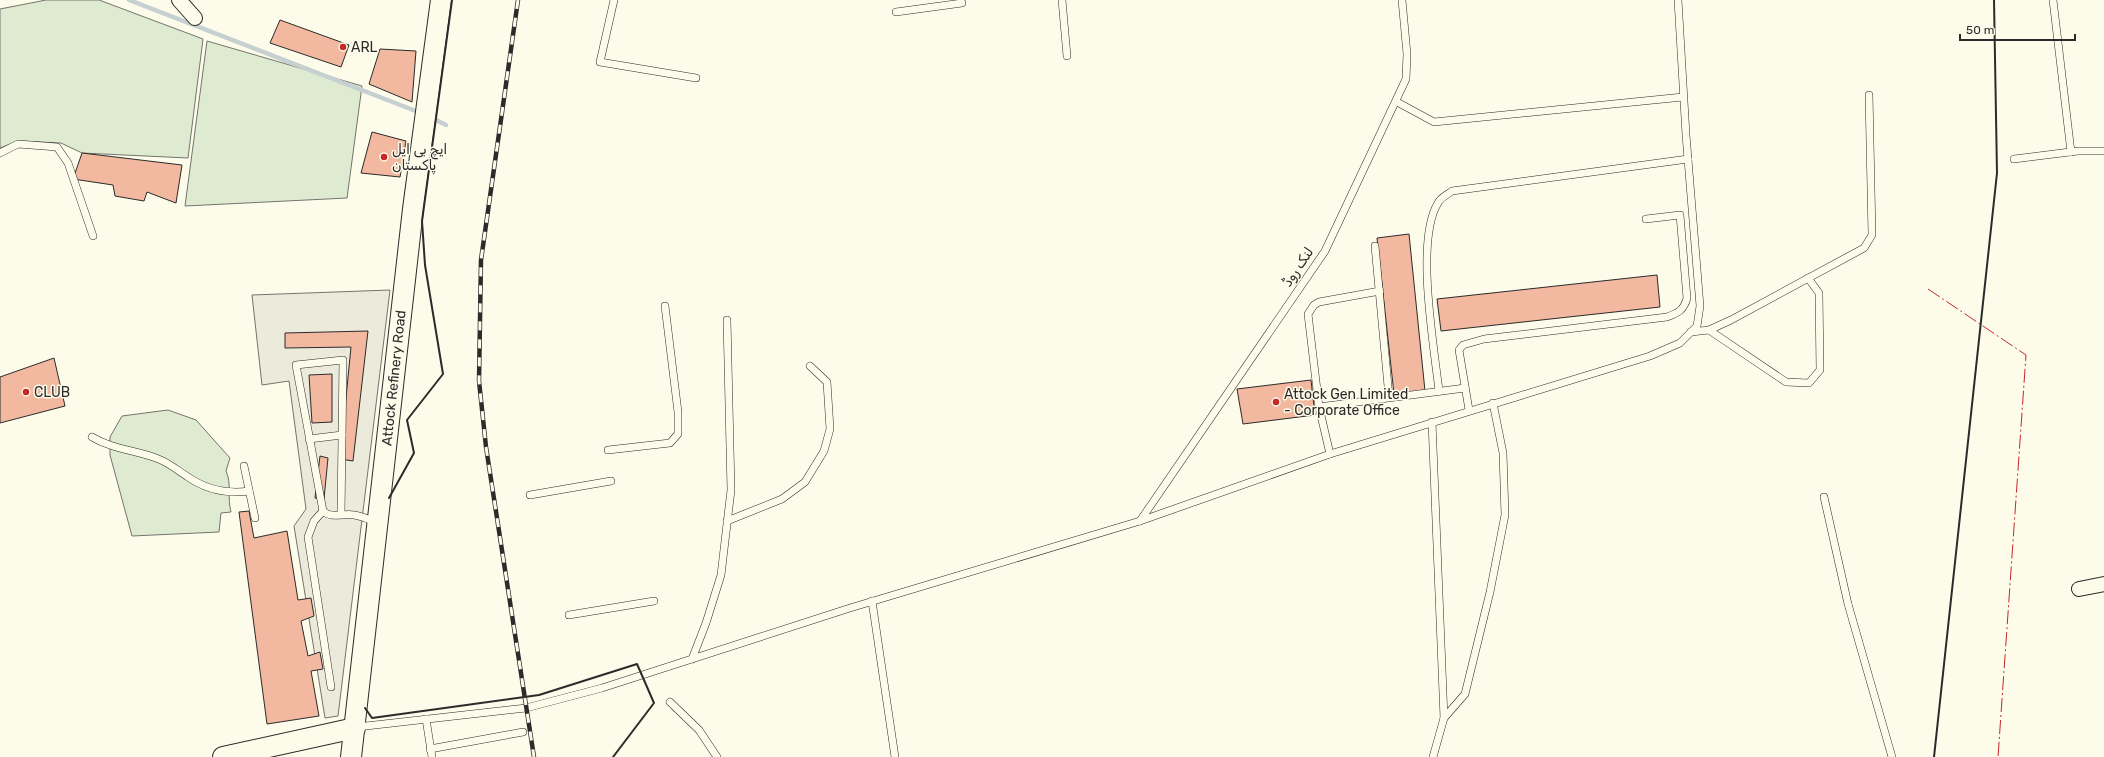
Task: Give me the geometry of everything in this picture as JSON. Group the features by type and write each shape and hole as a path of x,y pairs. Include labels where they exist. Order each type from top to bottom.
{"street":[{"path":"180,0 195,18"},
{"name":"Attock Refinery Road","path":"351,757 413,209 441,0"},
{"path":"2078,589 2104,584"},
{"path":"223,757 355,728"}],"lane":[{"path":"614,0 600,62 696,78"},
{"path":"1062,0 1067,56"},
{"name":"لنک روڈ","path":"1140,521 1325,251 1397,102 1406,79 1408,54 1402,0"},
{"path":"355,728 526,708 602,688 872,601 1140,521 1330,454 1469,410 1650,356 1680,343 1697,326 1700,306 1683,97 1678,0"},
{"path":"2053,0 2071,152"},
{"path":"896,12 930,3 962,3"},
{"path":"1691,332 1709,330 1864,248 1872,234 1869,95"},
{"path":"1397,102 1434,122 1683,97"},
{"path":"0,153 18,144 57,147 68,163 93,236"},
{"path":"2014,159 2071,152 2104,151"},
{"path":"1439,391 1427,256 1430,218 1439,200 1452,191 1688,159"},
{"path":"1469,410 1459,350 1463,345 1484,340 1667,317 1680,312 1685,306 1687,298 1680,215 1646,219"},
{"path":"1375,246 1389,397"},
{"path":"1709,330 1786,382 1809,383 1820,370 1819,293 1808,278"},
{"path":"1330,454 1319,406 1308,320 1310,310 1319,302 1332,298 1380,291"},
{"path":"608,450 670,443 678,434 678,412 665,306"},
{"path":"692,659 706,623 720,575 731,490 727,320"},
{"path":"341,515 342,360 296,365 323,511 330,515 341,515 354,515 378,522"},
{"path":"727,521 782,499 805,482 824,451 830,429 827,382 810,366"},
{"path":"1319,406 1465,388"},
{"path":"1444,718 1465,694 1490,592 1505,515 1503,453 1493,403"},
{"path":"1432,422 1444,718 1433,757"},
{"path":"309,439 342,435"},
{"path":"92,437 112,447 165,461 189,478 214,490 233,494 249,492"},
{"path":"244,466 255,518"},
{"path":"530,495 611,481"},
{"path":"1824,497 1848,604 1892,757"},
{"path":"323,511 314,520 308,537 330,687"},
{"path":"569,615 654,601"},
{"path":"872,601 896,757"},
{"path":"670,702 698,730 717,757"},
{"path":"426,719 432,757"},
{"path":"430,749 523,732"}],"green space":[{"path":"46,0 99,0 203,39 188,158 82,153 61,143 18,141 0,148 0,9"},
{"path":"207,41 362,86 347,198 185,206"},
{"path":"168,410 196,420 230,458 226,471 229,481 229,502 231,512 221,513 219,532 132,536 110,455 110,437 122,416"}],"shaded area":[{"path":"390,290 338,716 325,718 294,526 306,509 289,381 262,385 252,295"}],"building":[{"path":"280,20 349,45 341,67 270,43"},
{"path":"380,49 416,51 412,102 369,84"},
{"name":"ایچ بی ایل پاکستان","path":"372,132 406,141 400,177 361,173"},
{"path":"82,153 182,165 176,203 147,192 144,201 115,196 113,185 73,179"},
{"path":"1409,234 1425,391 1394,394 1377,238"},
{"path":"1657,275 1660,307 1441,331 1437,299"},
{"path":"368,331 353,461 340,459 351,347 285,348 285,333"},
{"path":"54,358 65,406 0,423 0,377"},
{"path":"332,374 332,422 312,423 309,375"},
{"name":"Attock Gen Limited - Corporate Office","path":"1311,380 1315,415 1243,424 1237,389"},
{"path":"320,456 328,458 324,499 315,498"},
{"path":"249,511 254,538 287,531 298,600 311,598 314,616 301,621 308,656 320,652 323,669 311,671 319,716 267,724 239,512"}],"waterway":[{"path":"129,0 421,113"},
{"path":"430,117 446,125"}],"railway":[{"path":"518,0 481,260 479,381 486,447 534,757"}],"wall":[{"path":"389,498 414,453 407,420 443,374 425,265 422,221 452,0"},
{"path":"1934,757 1997,173 1994,0"},
{"path":"365,708 372,718 539,695 637,664 654,703 613,757"}],"power":[{"path":"1928,289 2026,355 1998,757"}],"place":[{"name":"ARL","path":"343,47"},
{"name":"ایچ بی ایل پاکستان","path":"384,157"},
{"name":"CLUB","path":"26,392"},
{"name":"Attock Gen Limited - Corporate Office","path":"1276,402"}]}
